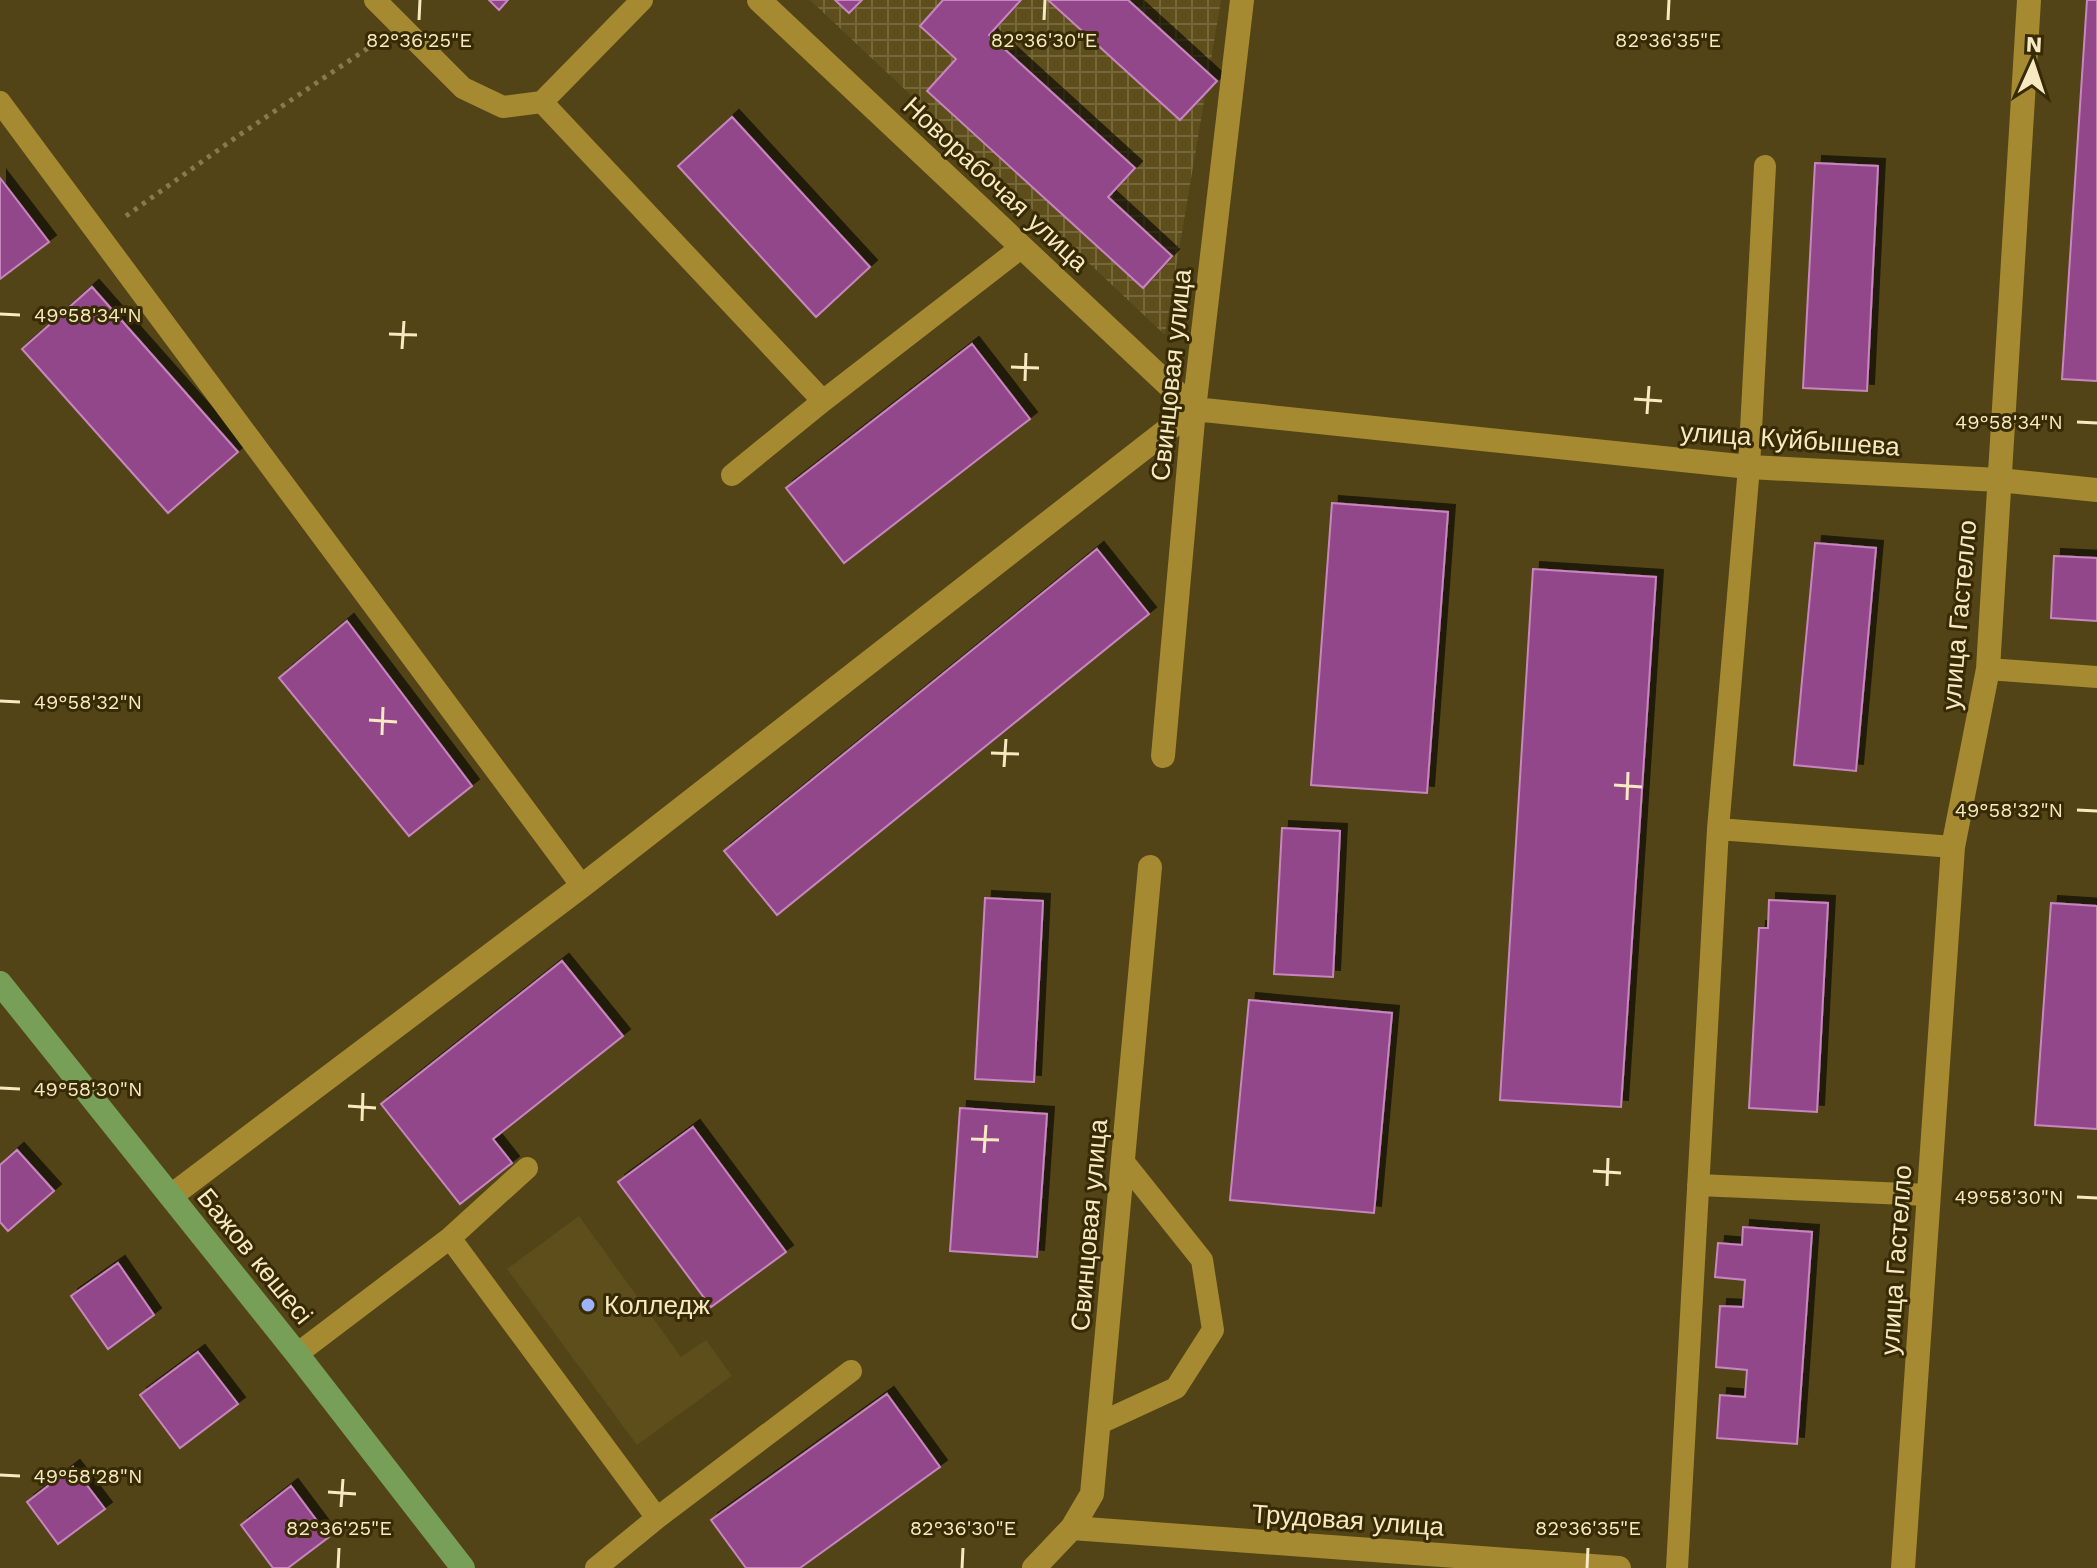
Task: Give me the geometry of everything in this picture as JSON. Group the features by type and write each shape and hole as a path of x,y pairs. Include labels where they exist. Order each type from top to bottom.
{"main road":[{"name":"Бажов көшесі","path":"0,984 297,1354 463,1568"}],"street":[{"name":"Новорабочая улица","path":"759,0 1194,409"},
{"name":"Свинцовая улица","path":"1163,756 1194,409 1242,0"},
{"name":"улица Гастелло","path":"1903,1568 1953,847 1988,669 2029,0"},
{"name":"улица Куйбышева","path":"1194,409 1749,467 1999,480 2097,490"},
{"path":"171,1196 582,886 1194,409"},
{"name":"Свинцовая улица","path":"1034,1568 1072,1528 1092,1494 1150,867"},
{"name":"Трудовая улица","path":"1072,1528 1619,1568"}],"lane":[{"path":"375,0 463,88 503,107 542,102 642,0"},
{"path":"0,102 582,886"},
{"path":"542,102 823,401"},
{"path":"1677,1568 1718,829 1749,467 1765,166"},
{"path":"732,475 1022,247"},
{"path":"1988,669 2097,677"},
{"path":"1718,829 1953,847"},
{"path":"1098,1424 1176,1388 1213,1330 1202,1260 1123,1161"},
{"path":"297,1354 450,1238 527,1168"},
{"path":"1698,1185 1929,1195"},
{"path":"450,1238 657,1518"},
{"path":"596,1568 851,1371"}],"path":[{"path":"99,235 401,26"}],"shaded area":[{"path":"810,0 1221,0 1165,334 1164,334"},
{"name":"Колледж","path":"579,1216 681,1357 706,1340 732,1376 637,1445 507,1269"}],"building":[{"path":"489,0 508,0 499,10"},
{"path":"835,0 862,0 849,13"},
{"path":"943,0 1021,0 989,35 1135,168 1108,197 1172,256 1143,288 927,91 956,59 920,26"},
{"path":"1048,0 1128,0 1217,81 1180,120"},
{"path":"2087,0 2097,0 2097,381 2062,379"},
{"path":"732,117 870,267 816,317 678,166"},
{"path":"1815,163 1878,166 1867,391 1803,388"},
{"path":"0,178 49,242 0,279"},
{"path":"92,287 238,452 168,513 22,349"},
{"path":"972,344 1030,419 844,563 786,488"},
{"path":"1332,503 1448,512 1427,793 1311,785"},
{"path":"1815,543 1876,548 1856,771 1794,765"},
{"path":"1097,549 1149,614 777,915 724,851"},
{"path":"2054,556 2097,558 2097,621 2051,618"},
{"path":"1533,569 1656,577 1621,1107 1500,1100"},
{"path":"347,621 472,786 409,836 279,678"},
{"path":"1282,828 1340,831 1333,977 1274,974"},
{"path":"985,898 1043,901 1034,1082 975,1079"},
{"path":"1769,900 1828,903 1817,1112 1749,1108 1759,928 1768,928"},
{"path":"2051,903 2097,906 2097,1129 2035,1125"},
{"path":"562,961 623,1036 493,1139 512,1163 460,1204 381,1104"},
{"path":"1249,1000 1392,1013 1374,1213 1230,1200"},
{"path":"960,1108 1047,1114 1037,1257 950,1251"},
{"path":"693,1127 786,1252 711,1307 618,1182"},
{"path":"17,1150 54,1191 8,1231 0,1222 0,1165"},
{"path":"1743,1227 1812,1232 1797,1444 1717,1438 1720,1395 1745,1397 1747,1370 1716,1367 1720,1306 1743,1307 1745,1280 1715,1277 1718,1243 1742,1245"},
{"path":"118,1263 154,1315 108,1349 71,1296"},
{"path":"198,1352 238,1404 180,1448 140,1395"},
{"path":"887,1394 940,1467 800,1568 746,1568 711,1520"},
{"path":"73,1467 105,1509 58,1544 27,1502"},
{"path":"291,1486 329,1537 288,1568 273,1568 241,1525"}],"place":[{"name":"Колледж","path":"588,1305"}]}
